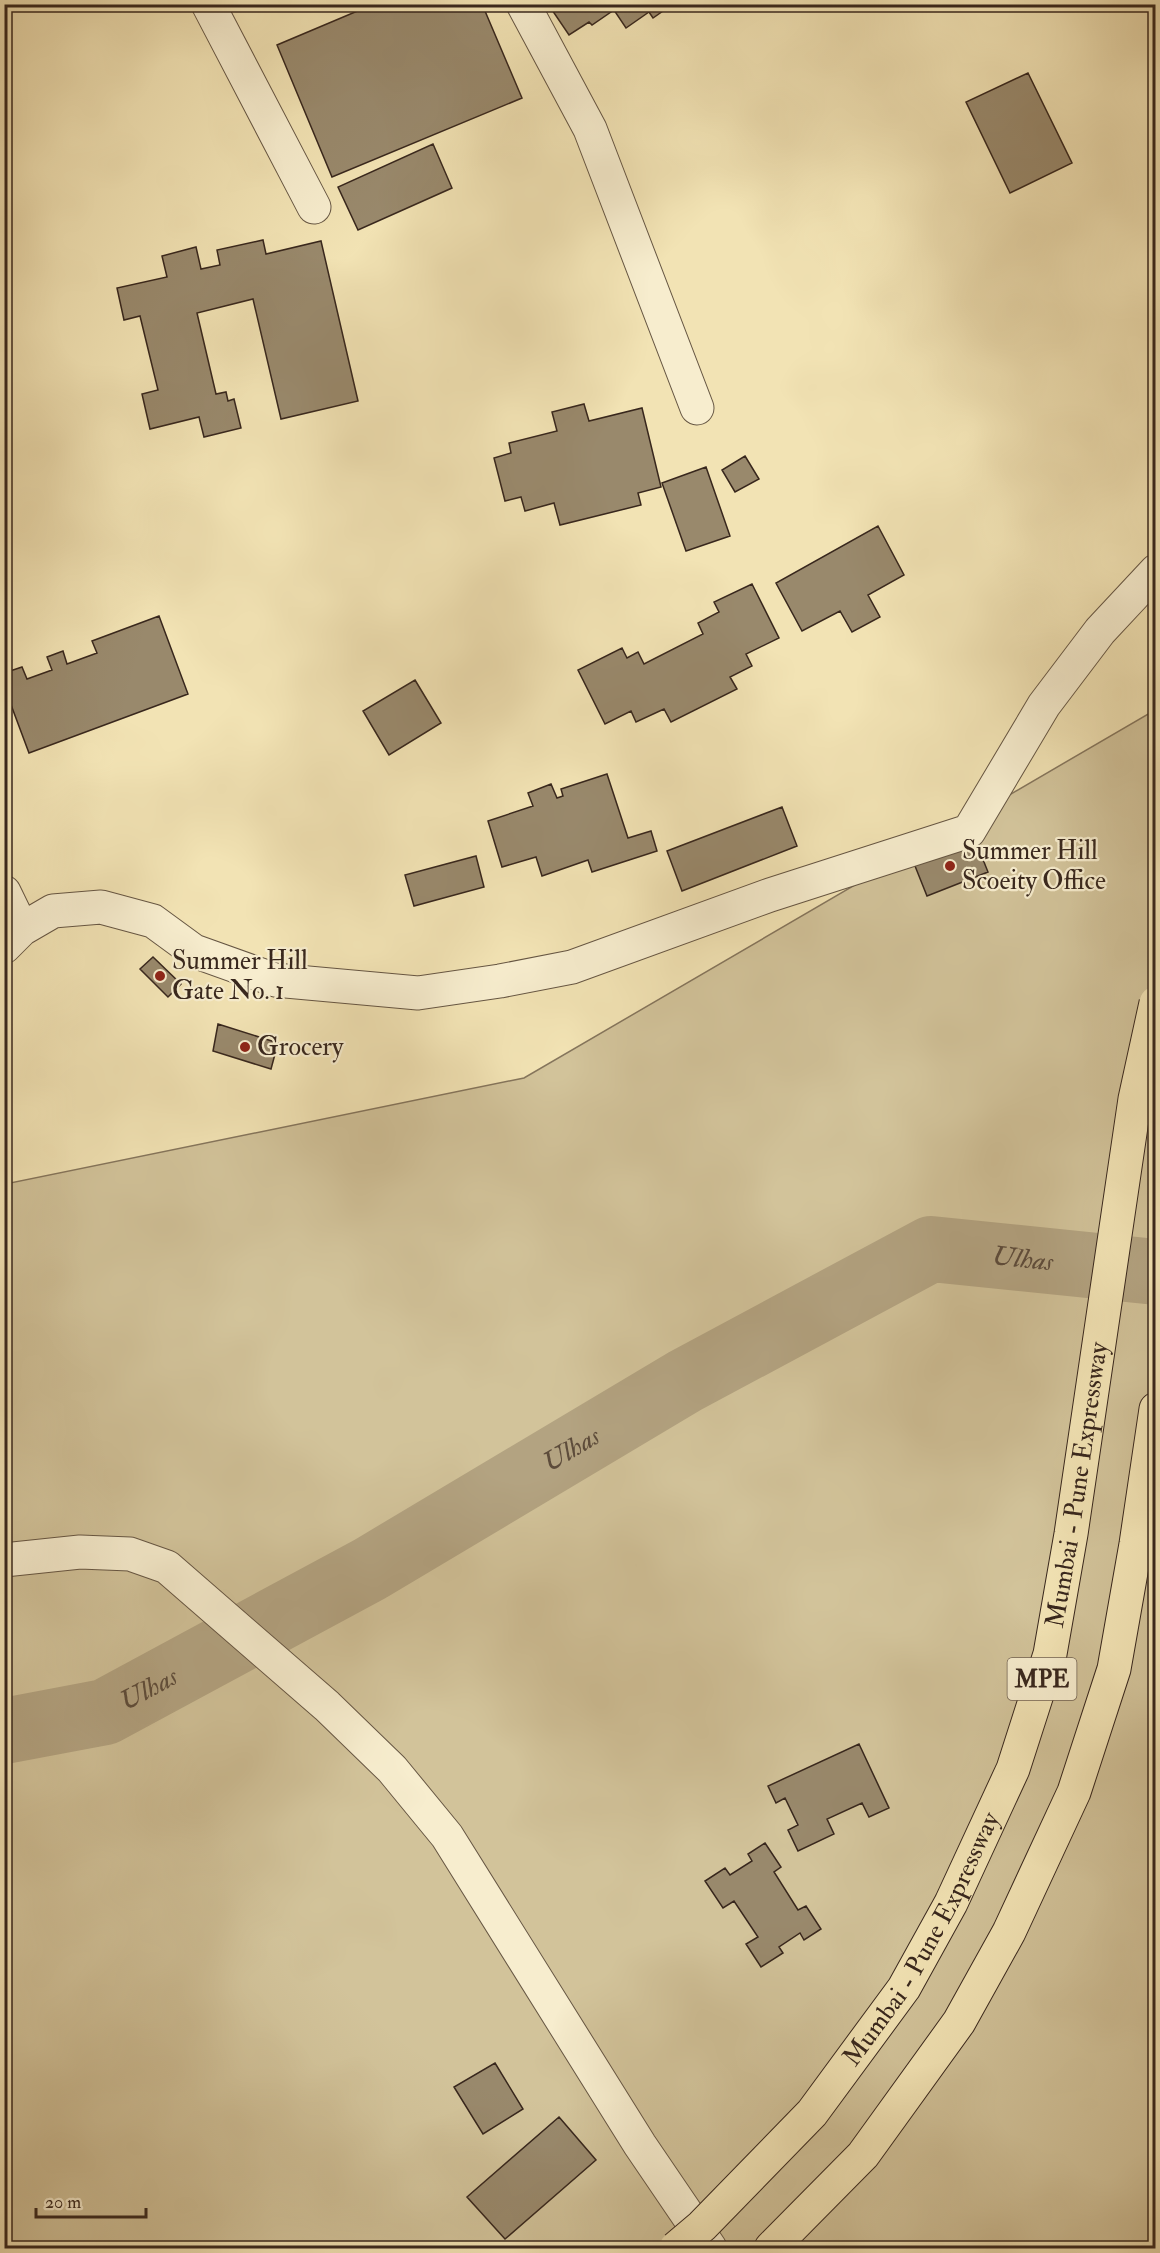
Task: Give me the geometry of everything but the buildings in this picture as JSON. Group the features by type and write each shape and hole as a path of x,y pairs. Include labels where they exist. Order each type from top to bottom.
{"highway":[{"name":"Mumbai - Pune Expressway","path":"676,2248 702,2226 812,2113 904,1988 951,1903 1013,1769 1050,1654 1071,1534 1135,1099 1155,1003"},
{"name":"MPE","path":"771,2248 862,2155 959,2022 1009,1932 1069,1803 1114,1669 1136,1544 1155,1409"}],"street":[{"path":"208,4 314,207"},
{"path":"523,4 590,129 697,408"},
{"path":"4,892 13,938 53,911 101,907 153,921 194,951 274,981 418,993 500,981 572,967 771,895 969,831 1044,705 1100,631 1155,571"},
{"path":"4,1560 80,1552 130,1554 167,1567 327,1706 392,1769 447,1836 640,2145 710,2248"}],"shaded area":[{"path":"1155,710 1155,2248 5,2248 5,1184 524,1078"}],"waterway":[{"name":"Ulhas","path":"4,1731 105,1712 370,1569 685,1381 931,1249 1156,1272"}],"place":[{"name":"Summer Hill Scoeity Office","path":"950,866"},
{"name":"Summer Hill Gate No. 1","path":"160,976"},
{"name":"Grocery","path":"245,1047"}]}
